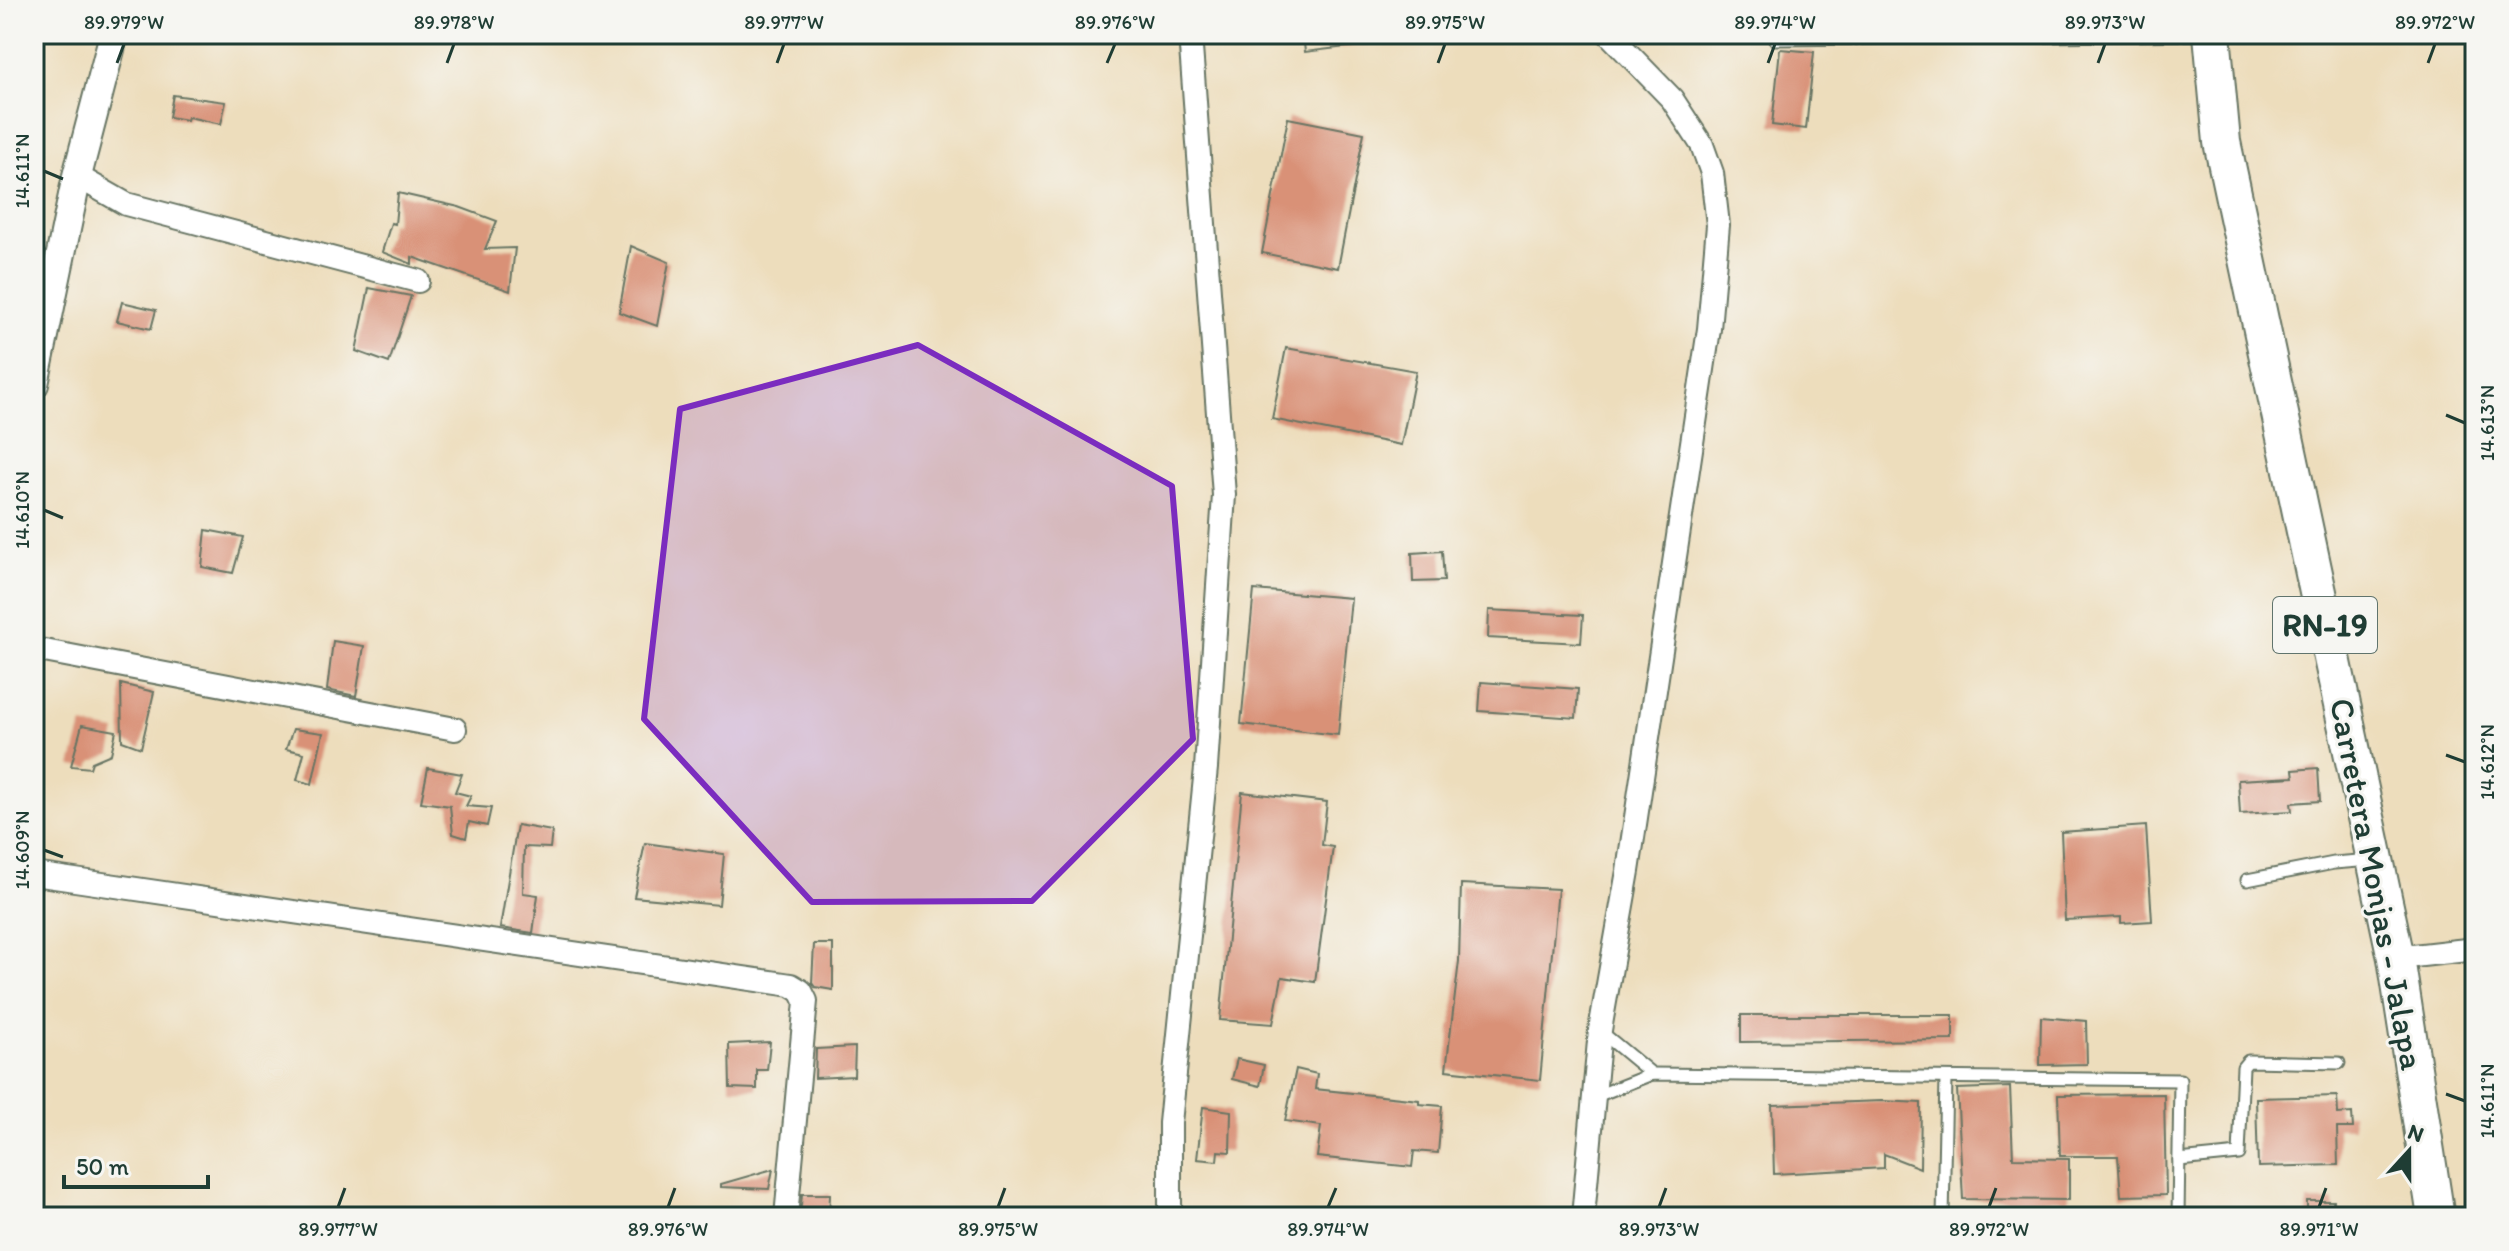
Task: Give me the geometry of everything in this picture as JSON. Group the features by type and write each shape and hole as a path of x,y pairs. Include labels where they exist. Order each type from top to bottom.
{"main road":[{"name":"Carretera Monjas - Jalapa","path":"2212,34 2222,142 2396,958 2436,1217"}],"street":[{"path":"34,384 77,176 114,34"},
{"path":"1170,1217 1170,1123 1206,768 1224,495 1190,34"},
{"path":"1583,1217 1600,1030 1631,855 1707,344 1718,225 1712,173 1702,145 1672,99 1609,34"},
{"path":"77,176 140,209 418,281"},
{"path":"34,649 455,729"},
{"path":"34,874 791,985 801,991 806,1001 786,1217"},
{"path":"2396,958 2475,949"}],"lane":[{"path":"1775,34 1775,39 2212,34"},
{"path":"2247,880 2334,863 2376,860"},
{"path":"1600,1030 1652,1074"},
{"path":"2179,1160 2239,1154 2243,1067 2248,1061 2339,1063"},
{"path":"1594,1097 1652,1074 2180,1080 2178,1217"},
{"path":"1943,1217 1946,1079"}],"highlighted area":[{"path":"918,345 1172,486 1193,739 1032,901 812,902 644,719 680,409"}],"building":[{"path":"1303,34 1371,34 1371,44 1305,52"},
{"path":"1780,49 1814,52 1806,129 1772,125"},
{"path":"173,95 226,102 221,124 188,117 187,120 169,117"},
{"path":"1288,118 1364,133 1338,268 1262,253"},
{"path":"398,193 459,207 497,221 485,249 515,248 510,291 412,257 412,264 382,252 391,223 395,224"},
{"path":"631,246 669,262 657,326 619,312"},
{"path":"369,288 411,296 389,363 356,351"},
{"path":"122,302 156,310 151,329 117,321"},
{"path":"1286,348 1416,371 1401,445 1272,419"},
{"path":"206,530 243,537 233,573 202,567"},
{"path":"1442,551 1444,581 1413,582 1412,553"},
{"path":"1254,590 1351,598 1338,735 1241,724"},
{"path":"1489,610 1583,615 1581,643 1488,638"},
{"path":"333,641 364,646 356,696 327,690"},
{"path":"1481,682 1578,689 1576,718 1479,711"},
{"path":"121,684 154,692 141,748 122,741"},
{"path":"82,725 116,731 111,754 92,762 90,768 71,766"},
{"path":"293,729 323,733 312,784 297,780 304,753 286,749"},
{"path":"428,768 462,774 455,792 471,796 466,806 491,808 487,826 469,822 466,838 453,834 450,806 421,802"},
{"path":"2318,768 2320,801 2291,803 2292,811 2240,814 2238,780 2294,777 2293,770"},
{"path":"1242,792 1327,802 1322,845 1333,847 1315,982 1282,977 1273,1024 1220,1020"},
{"path":"517,825 552,831 550,848 524,847 523,893 538,895 533,933 500,928"},
{"path":"2146,826 2152,921 2121,923 2121,917 2065,920 2061,832"},
{"path":"645,843 724,854 719,905 634,897"},
{"path":"1461,884 1558,889 1540,1080 1446,1070 1459,961"},
{"path":"814,944 833,944 833,990 815,987 812,983"},
{"path":"1741,1015 1953,1015 1953,1040 1741,1042"},
{"path":"2041,1017 2086,1021 2087,1064 2040,1065"},
{"path":"770,1042 767,1070 757,1070 757,1089 730,1088 729,1044"},
{"path":"855,1047 854,1076 815,1078 816,1049"},
{"path":"1237,1059 1264,1065 1260,1086 1232,1079"},
{"path":"1296,1069 1317,1074 1315,1089 1419,1100 1419,1104 1442,1106 1438,1153 1414,1151 1412,1167 1317,1157 1321,1126 1285,1121"},
{"path":"2010,1087 2013,1158 2069,1159 2069,1200 1963,1199 1957,1089"},
{"path":"2164,1094 2166,1195 2121,1196 2118,1156 2060,1156 2058,1095"},
{"path":"2337,1096 2338,1114 2352,1113 2353,1128 2337,1128 2338,1165 2258,1167 2256,1098"},
{"path":"1882,1101 1921,1103 1920,1168 1884,1154 1884,1168 1774,1174 1772,1105"},
{"path":"1203,1107 1231,1111 1230,1152 1218,1151 1217,1161 1197,1159"},
{"path":"773,1169 769,1189 721,1187 721,1184"},
{"path":"802,1194 830,1194 829,1217 800,1217"},
{"path":"2307,1201 2334,1201 2335,1217 2307,1217"}]}
